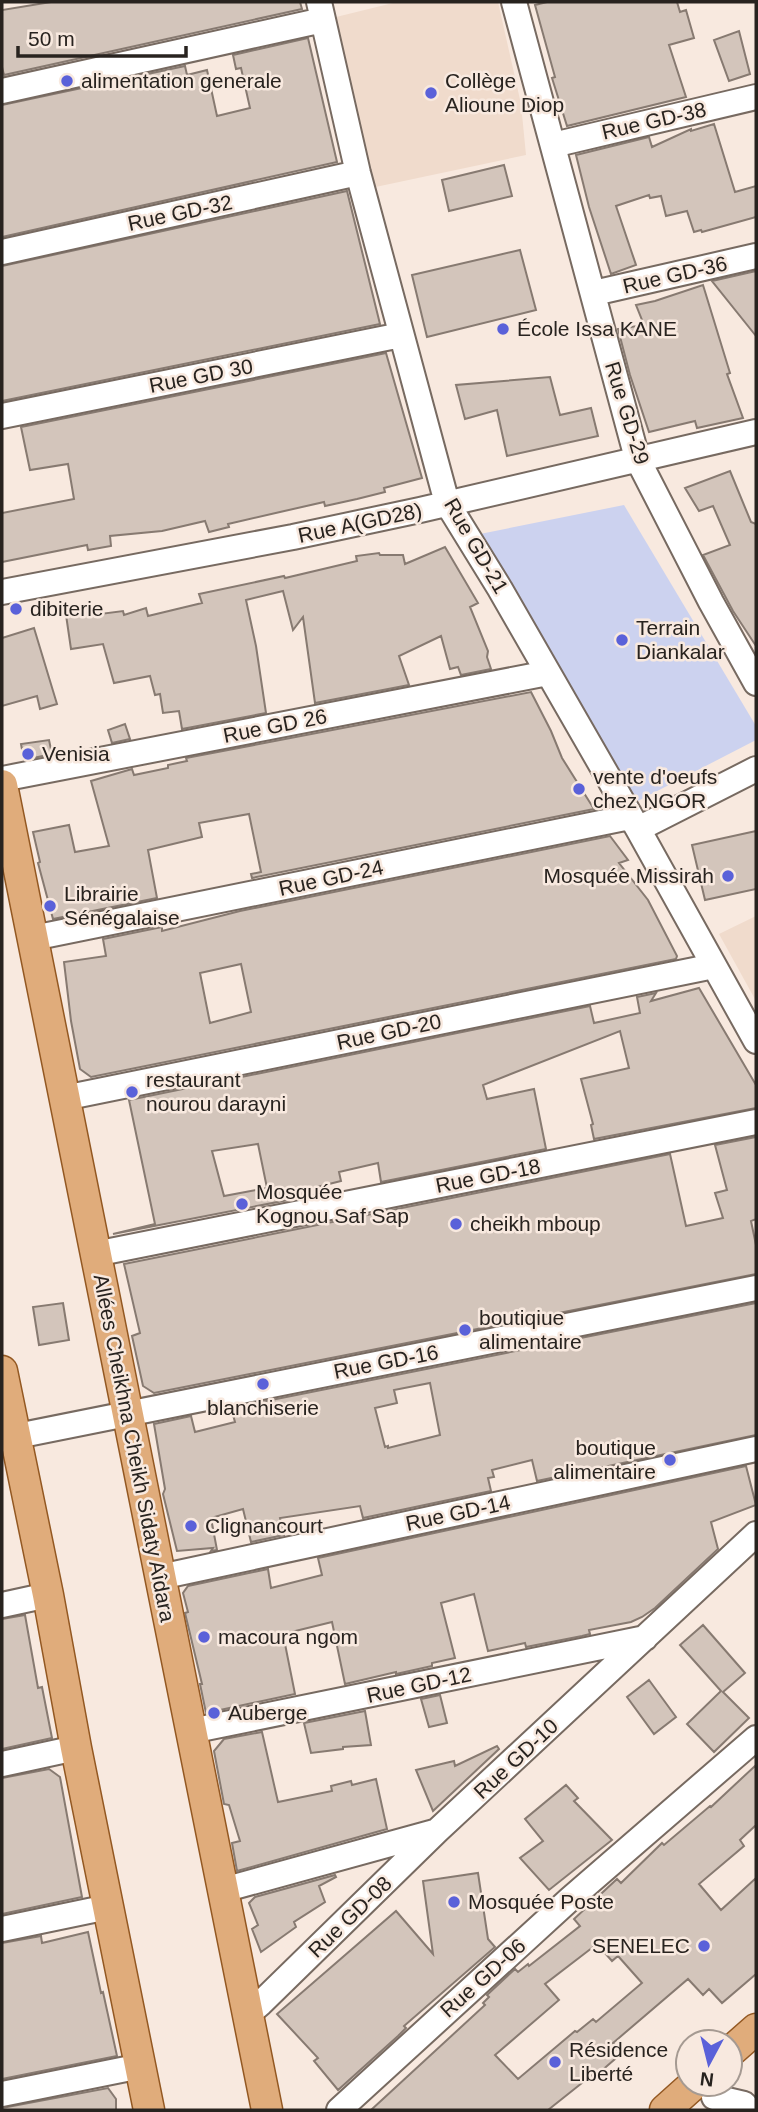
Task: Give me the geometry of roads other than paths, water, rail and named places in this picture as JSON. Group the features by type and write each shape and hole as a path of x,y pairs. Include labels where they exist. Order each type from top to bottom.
{"main road":[{"name":"Allées Cheikhna Cheikh Sidaty Aîdara","path":"2,785 95,1254 122,1415 160,1577 223,1890 254,2008 267,2110"},
{"path":"2,1371 18,1436 76,1748 141,2066 147,2109"},
{"path":"665,2110 696,2098"}],"street":[{"name":"Rue GD-29","path":"514,2 638,458 711,602 756,683"},
{"path":"2,91 321,11"},
{"name":"Rue GD-21","path":"321,11 358,173 447,503 500,589 756,1041"},
{"name":"Rue GD-38","path":"552,145 756,97"},
{"name":"Rue GD-32","path":"2,252 358,173"},
{"name":"Rue GD-36","path":"593,293 756,256"},
{"name":"Rue GD 30","path":"2,416 401,335"},
{"name":"Rue A(GD28)","path":"2,592 293,537 638,458 754,437"},
{"name":"Rue GD 26","path":"2,779 548,673"},
{"name":"Rue GD-24","path":"33,938 634,823 756,769"},
{"name":"Rue GD-20","path":"64,1098 714,966"},
{"name":"Rue GD-18","path":"95,1254 756,1122"},
{"name":"Rue GD-16","path":"18,1436 756,1288"},
{"name":"Rue GD-14","path":"160,1577 756,1449"},
{"name":"Rue GD-10","path":"223,1890 438,1830 756,1534"},
{"path":"2,1605 48,1595"},
{"name":"Rue GD-12","path":"191,1731 646,1638"},
{"name":"Rue GD-06","path":"339,2110 569,1899 756,1738"},
{"path":"2,1764 76,1748"},
{"name":"Rue GD-08","path":"254,2008 438,1830"},
{"path":"2,1929 108,1907"},
{"path":"2,2094 141,2066"},
{"path":"722,2098 744,2104 749,2110"}],"place":[{"name":"alimentation generale","path":"67,81"},
{"name":"Collège Alioune Diop","path":"431,93"},
{"name":"École Issa KANE","path":"503,329"},
{"name":"dibiterie","path":"16,609"},
{"name":"Terrain Diankalar","path":"622,640"},
{"name":"Venisia","path":"28,754"},
{"name":"vente d'oeufs chez NGOR","path":"579,789"},
{"name":"Mosquée Missirah","path":"728,876"},
{"name":"Librairie Sénégalaise","path":"50,906"},
{"name":"restaurant nourou darayni","path":"132,1092"},
{"name":"Mosquée Kognou Saf Sap","path":"242,1204"},
{"name":"cheikh mboup","path":"456,1224"},
{"name":"boutiqiue alimentaire","path":"465,1330"},
{"name":"blanchiserie","path":"263,1384"},
{"name":"boutique alimentaire","path":"670,1460"},
{"name":"Clignancourt","path":"191,1526"},
{"name":"macoura ngom","path":"204,1637"},
{"name":"Auberge","path":"214,1713"},
{"name":"Mosquée Poste","path":"454,1902"},
{"name":"SENELEC","path":"704,1946"},
{"name":"Résidence Liberté","path":"555,2062"}]}
